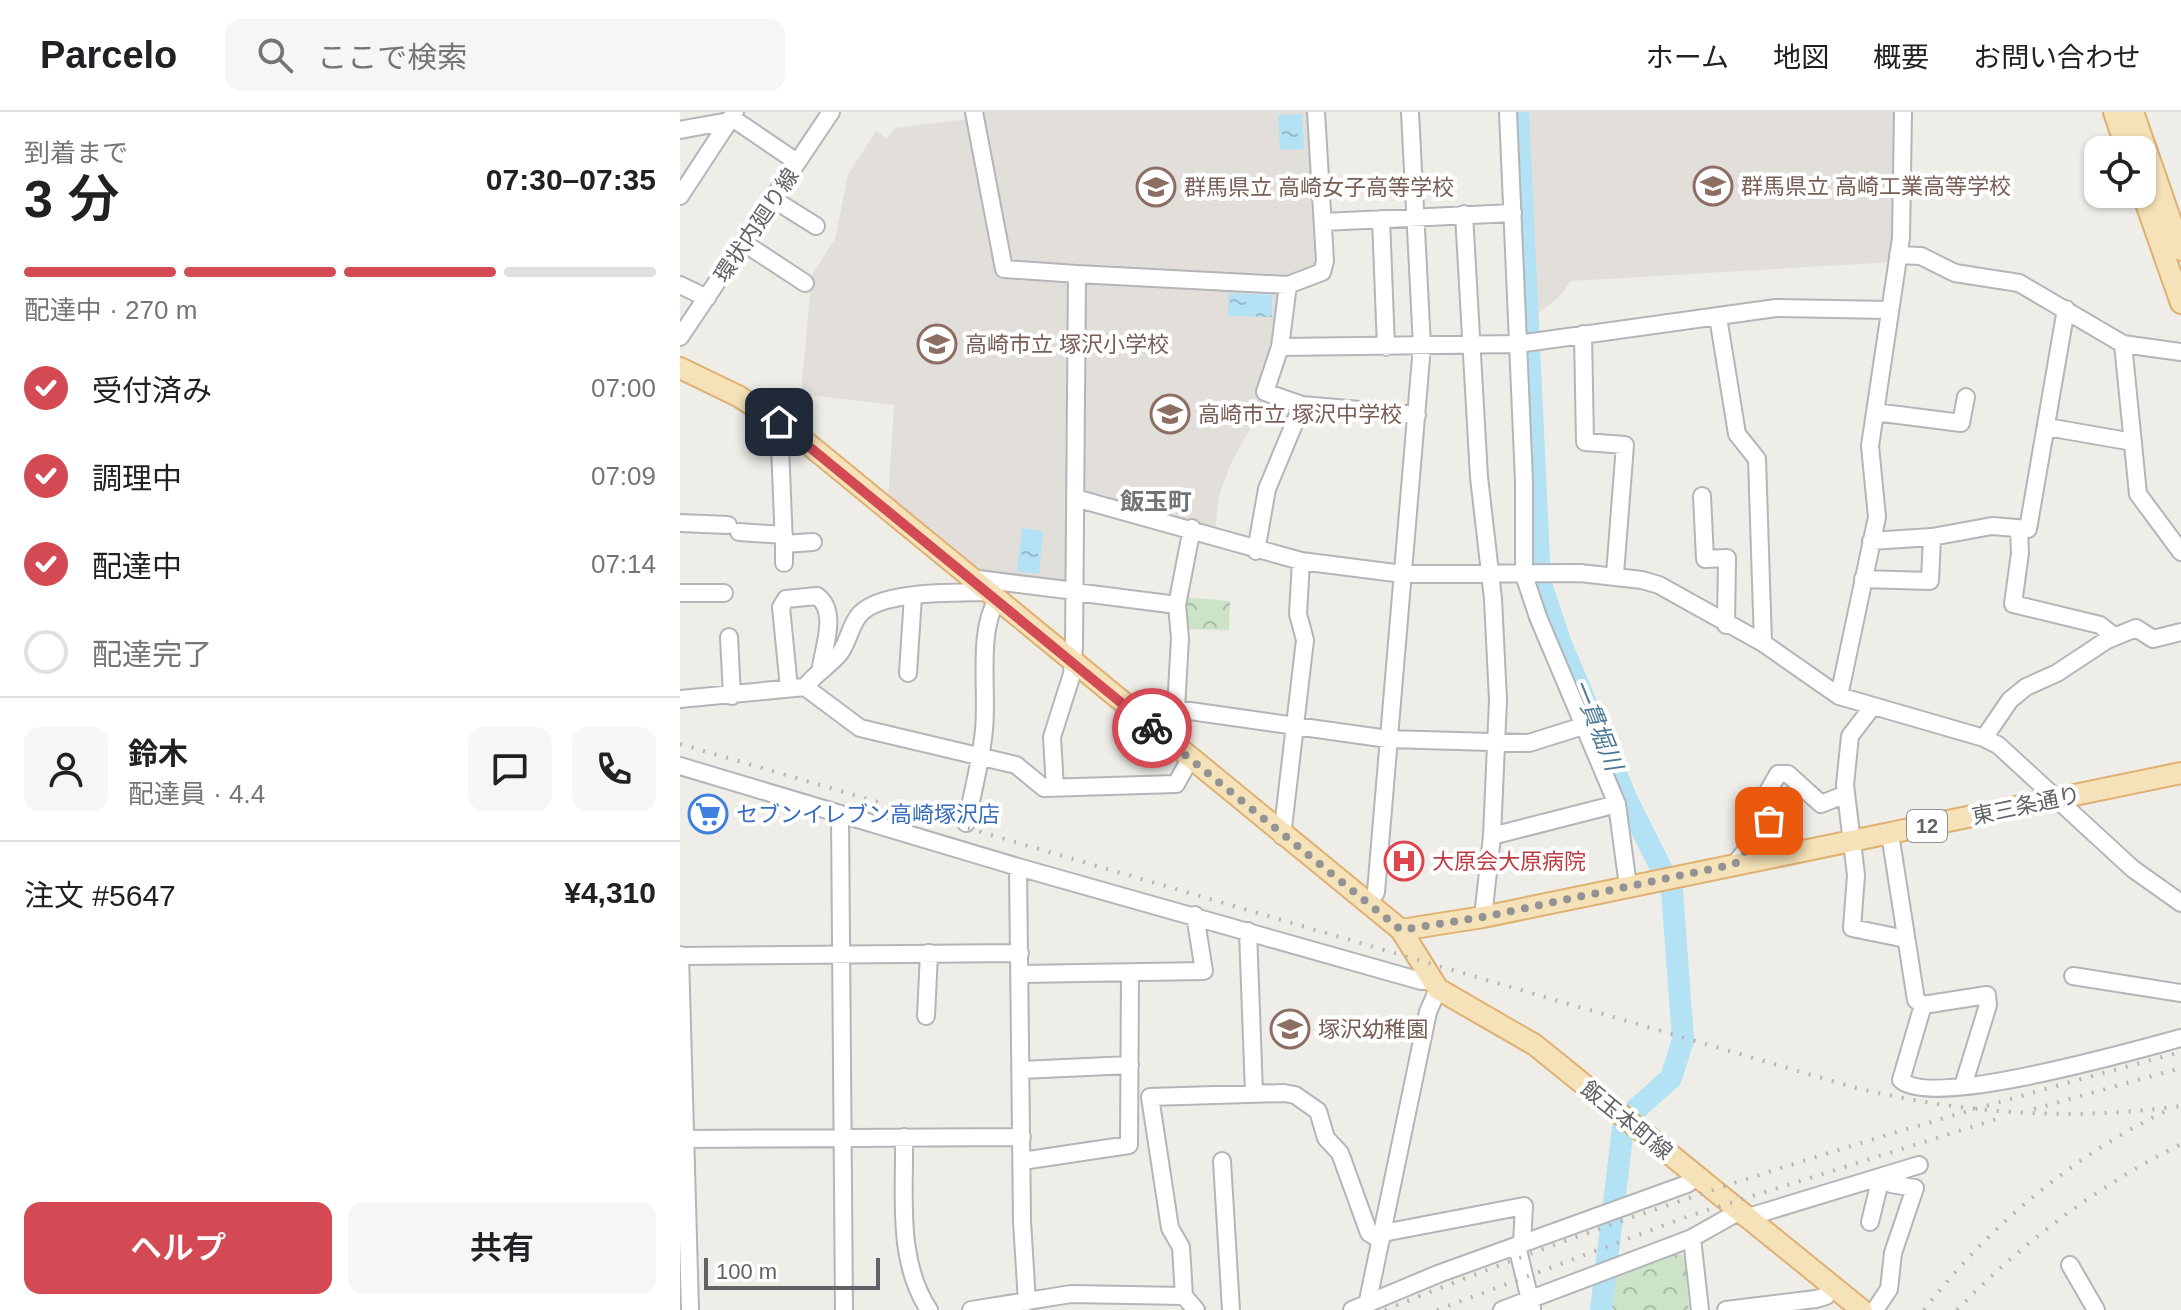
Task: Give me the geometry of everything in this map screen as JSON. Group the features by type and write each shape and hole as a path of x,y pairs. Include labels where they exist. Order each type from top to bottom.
{"main road":[{"path":"2114,112 2122,136"},
{"path":"2133,112 2181,250"},
{"path":"2148,208 2181,303"},
{"path":"680,368 728,390 779,422 1282,836 1401,930"},
{"name":"東三条通り","path":"1401,930 1483,917 2181,773"},
{"name":"飯玉本町線","path":"1401,930 1435,985 1521,1035 1862,1310"}],"street":[{"name":"環状内廻り線","path":"680,337 831,112"},
{"path":"974,112 1004,269 1288,285 1324,270 1316,112"},
{"path":"1368,905 1376,892 1422,346 1410,112"},
{"path":"1508,112 1513,213 1525,342 1533,574 1583,726 1617,804 1628,886"},
{"path":"1839,696 1877,517 1870,446 1898,255 1903,112 1911,112"},
{"path":"732,115 797,162"},
{"path":"680,130 732,115"},
{"path":"680,196 732,115"},
{"path":"773,199 816,226"},
{"path":"1323,222 1513,213"},
{"path":"1464,214 1471,346 1493,599 1498,742 1483,917"},
{"path":"1381,219 1386,347"},
{"path":"744,243 805,283"},
{"path":"1898,255 1921,256 1955,273 2019,283 2123,344 2181,352"},
{"path":"1055,788 1052,737 1073,663 1077,274"},
{"path":"680,285 707,298"},
{"path":"1288,285 1280,347 1265,392 1302,405 1417,415"},
{"path":"1280,347 1471,346 1525,342 1788,308 1890,310"},
{"path":"1871,541 1932,537 1992,526 2028,529 2066,309"},
{"path":"1718,317 1737,434 1757,459 1763,643"},
{"path":"1583,334 1585,442 1625,445 1615,574"},
{"path":"2123,344 2138,494 2181,552"},
{"path":"1875,412 1961,423 1966,397"},
{"path":"1256,551 1267,489 1302,405"},
{"path":"779,422 784,563"},
{"path":"2047,427 2133,442"},
{"path":"1702,496 1705,559 1727,558 1726,625"},
{"path":"1075,498 1192,528 1256,551 1301,561 1403,574 1615,574 1659,585 1763,643 1839,696 1984,738 1998,745 2124,861 2181,903"},
{"path":"680,523 813,542"},
{"path":"1192,528 1177,605 1180,638 1176,709 1388,739 1529,743 1583,726"},
{"path":"2019,530 2020,553 2013,604 2100,625 2115,637"},
{"path":"1863,579 1930,581 1932,537"},
{"path":"1282,836 1305,640 1298,614 1301,561"},
{"path":"970,578 1177,605"},
{"path":"680,593 724,593"},
{"path":"821,667 829,636 823,601 817,596 786,599 781,607 797,688 860,728 1016,765 1044,788 1176,784 1190,759"},
{"path":"908,673 913,596"},
{"path":"680,699 797,688 844,647 861,613 913,596 992,596 984,636 987,682 980,757 966,823"},
{"path":"1984,738 2010,700 2026,687 2057,673 2115,637 2136,628 2153,639 2181,632"},
{"path":"729,637 732,696"},
{"path":"1873,706 1850,736 1846,794 1856,875 1852,928 1906,939"},
{"path":"680,766 1018,867 1435,985 1382,1237 1362,1308"},
{"path":"1735,864 1769,821 1766,795 1778,774 1788,774 1821,804 1846,794"},
{"path":"1492,836 1617,804"},
{"path":"840,815 844,1310"},
{"path":"1890,834 1916,1000 1923,1005 1982,993 1987,995 1988,1005 1963,1086"},
{"path":"1018,867 1022,1221 1027,1302"},
{"path":"1021,974 1204,971 1195,915"},
{"path":"1248,931 1254,1093"},
{"path":"926,1016 929,953"},
{"path":"690,1310 682,1139 680,956 1020,953"},
{"path":"1022,1161 1129,1145 1130,973"},
{"path":"2073,976 2181,993"},
{"path":"1923,1005 1901,1080 1906,1084 1943,1090 2076,1067 2181,1038"},
{"path":"1021,1070 1130,1065"},
{"path":"1130,1097 1254,1093 1295,1095 1318,1111 1326,1138 1340,1153 1369,1233 1382,1237 1524,1206 1520,1244 1532,1304"},
{"path":"1150,1097 1170,1228 1181,1247 1184,1296 1196,1310"},
{"path":"904,1137 905,1247 916,1291 929,1310"},
{"path":"682,1139 1022,1137"},
{"path":"1222,1161 1231,1310"},
{"path":"1502,1310 1532,1304 1604,1270 1692,1238 1741,1215 1919,1165"},
{"path":"1870,1222 1885,1176"},
{"path":"1875,1310 1889,1289 1893,1253 1915,1188 1891,1184 1885,1176"},
{"path":"1362,1308 1697,1177"},
{"path":"1692,1238 1700,1310"},
{"path":"2070,1265 2096,1310"},
{"path":"1726,1310 1770,1308 1816,1299 1826,1296 1832,1288"},
{"path":"971,1310 1071,1294 1184,1296"}],"shaded area":[{"name":"群馬県立 高崎女子高等学校","path":"983,112 1311,112 1320,262 1316,270 1273,277 1015,265 1010,262"},
{"name":"群馬県立 高崎工業高等学校","path":"1526,112 1897,112 1894,262 1571,281 1559,297 1534,316"},
{"name":"高崎市立 塚沢小学校","path":"968,119 995,274 1000,279 1064,281 1069,286 1067,584 1005,579 1005,573 991,571 985,571 980,577 888,499 894,405 801,394 810,294 807,283 835,239 848,175 876,131 887,139 895,128"},
{"name":"高崎市立 塚沢中学校","path":"1082,282 1277,291 1280,295 1267,398 1230,465 1219,496 1215,530 1085,496 1081,490"}],"green space":[{"path":"1183,597 1230,601 1229,630 1182,629"},
{"path":"1676,1251 1685,1257 1689,1310 1608,1310 1612,1274"}],"water":[{"path":"1302,114 1304,149 1280,150 1278,115"},
{"path":"1229,293 1272,295 1272,317 1228,316"},
{"path":"1022,528 1043,531 1039,574 1017,571"}],"waterway":[{"name":"一貫堀川","path":"1518,112 1540,581 1561,644 1627,800 1672,890 1683,1040 1671,1078 1634,1111 1623,1128 1601,1310"}],"railway":[{"path":"680,744 1856,1088 1937,1104 2018,1112 2099,1113 2181,1106"},
{"path":"1385,1310 1679,1201 1979,1108 2181,1052"},
{"path":"2034,1109 2181,1068"},
{"path":"1924,1310 1975,1251 2033,1197 2097,1150 2166,1111"},
{"path":"1437,1310 1689,1216 2000,1118"},
{"path":"1957,1310 2008,1261 2062,1217 2120,1178 2181,1144"}],"way so far":[{"path":"1152,728 1401,930 1483,917 1735,864 1769,821"}],"place":[{"name":"群馬県立 高崎工業高等学校","path":"1713,186"},
{"name":"群馬県立 高崎女子高等学校","path":"1156,187"},
{"name":"高崎市立 塚沢小学校","path":"937,344"},
{"name":"高崎市立 塚沢中学校","path":"1170,414"},
{"name":"セブンイレブン高崎塚沢店","path":"708,814"},
{"name":"大原会大原病院","path":"1404,861"},
{"name":"塚沢幼稚園","path":"1290,1029"}],"district":[{"name":"飯玉町","path":"1156,502"}],"route":[{"path":"779,422 1152,728"}]}
